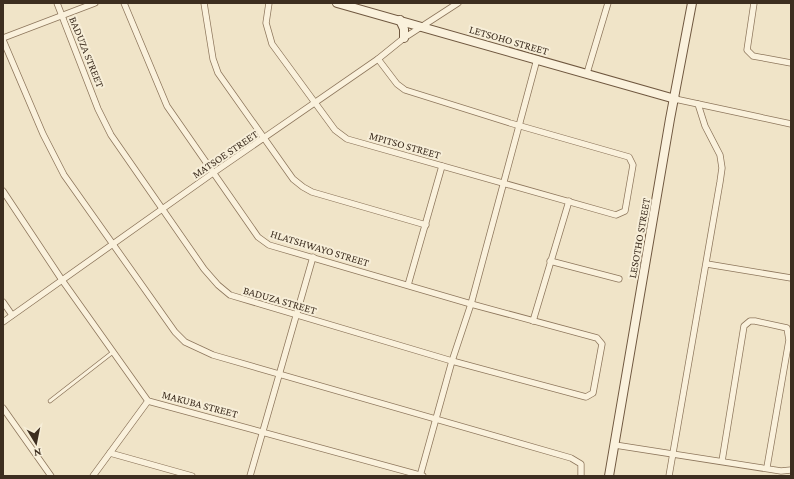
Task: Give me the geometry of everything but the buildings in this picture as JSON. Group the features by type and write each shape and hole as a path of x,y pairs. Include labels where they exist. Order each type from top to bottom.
{"street":[{"name":"BADUZA STREET","path":"57,3 98,109 111,135 204,269 218,285 230,295 452,361 586,398 593,393 595,388 601,355 602,344 597,338 592,336"},
{"path":"95,3 61,15 3,39 54,157 112,245 175,332 185,342 213,355 279,375 571,458 581,464 581,476"},
{"name":"HLATSHWAYO STREET","path":"124,3 167,106 258,237 269,245 471,304 592,336"},
{"path":"204,3 216,70 285,170 302,188 426,225"},
{"name":"MPITSO STREET","path":"269,3 266,19 268,37 314,104 334,130 347,139 616,215 625,211 631,177 632,161 626,155 519,125"},
{"name":"LETSOHO STREET","path":"337,3 675,99"},
{"name":"MATSOE STREET","path":"3,322 213,173 378,59 404,38 424,27 458,3"},
{"path":"587,73 608,3"},
{"name":"LESOTHO STREET","path":"609,476 692,3"},
{"path":"754,3 747,50 753,56 791,63"},
{"path":"400,20 404,29 404,38"},
{"path":"378,59 397,84 405,90 519,125"},
{"path":"421,476 452,361 471,304 537,60"},
{"path":"675,99 791,124"},
{"path":"669,476 707,264 722,168 720,155 705,126 698,104"},
{"path":"408,285 442,166"},
{"name":"MAKUBA STREET","path":"3,191 62,280 115,351 148,400 421,476"},
{"path":"533,320 569,201"},
{"path":"250,476 313,258"},
{"path":"550,261 619,279"},
{"path":"707,264 791,278"},
{"path":"3,302 12,315"},
{"path":"722,461 744,326 747,323 755,321 789,328 790,345 767,467"},
{"path":"94,476 148,400"},
{"path":"3,408 51,476"},
{"path":"615,445 767,467 781,471 791,470"},
{"path":"110,453 192,476"}],"lane":[{"path":"50,401 115,351"}]}
